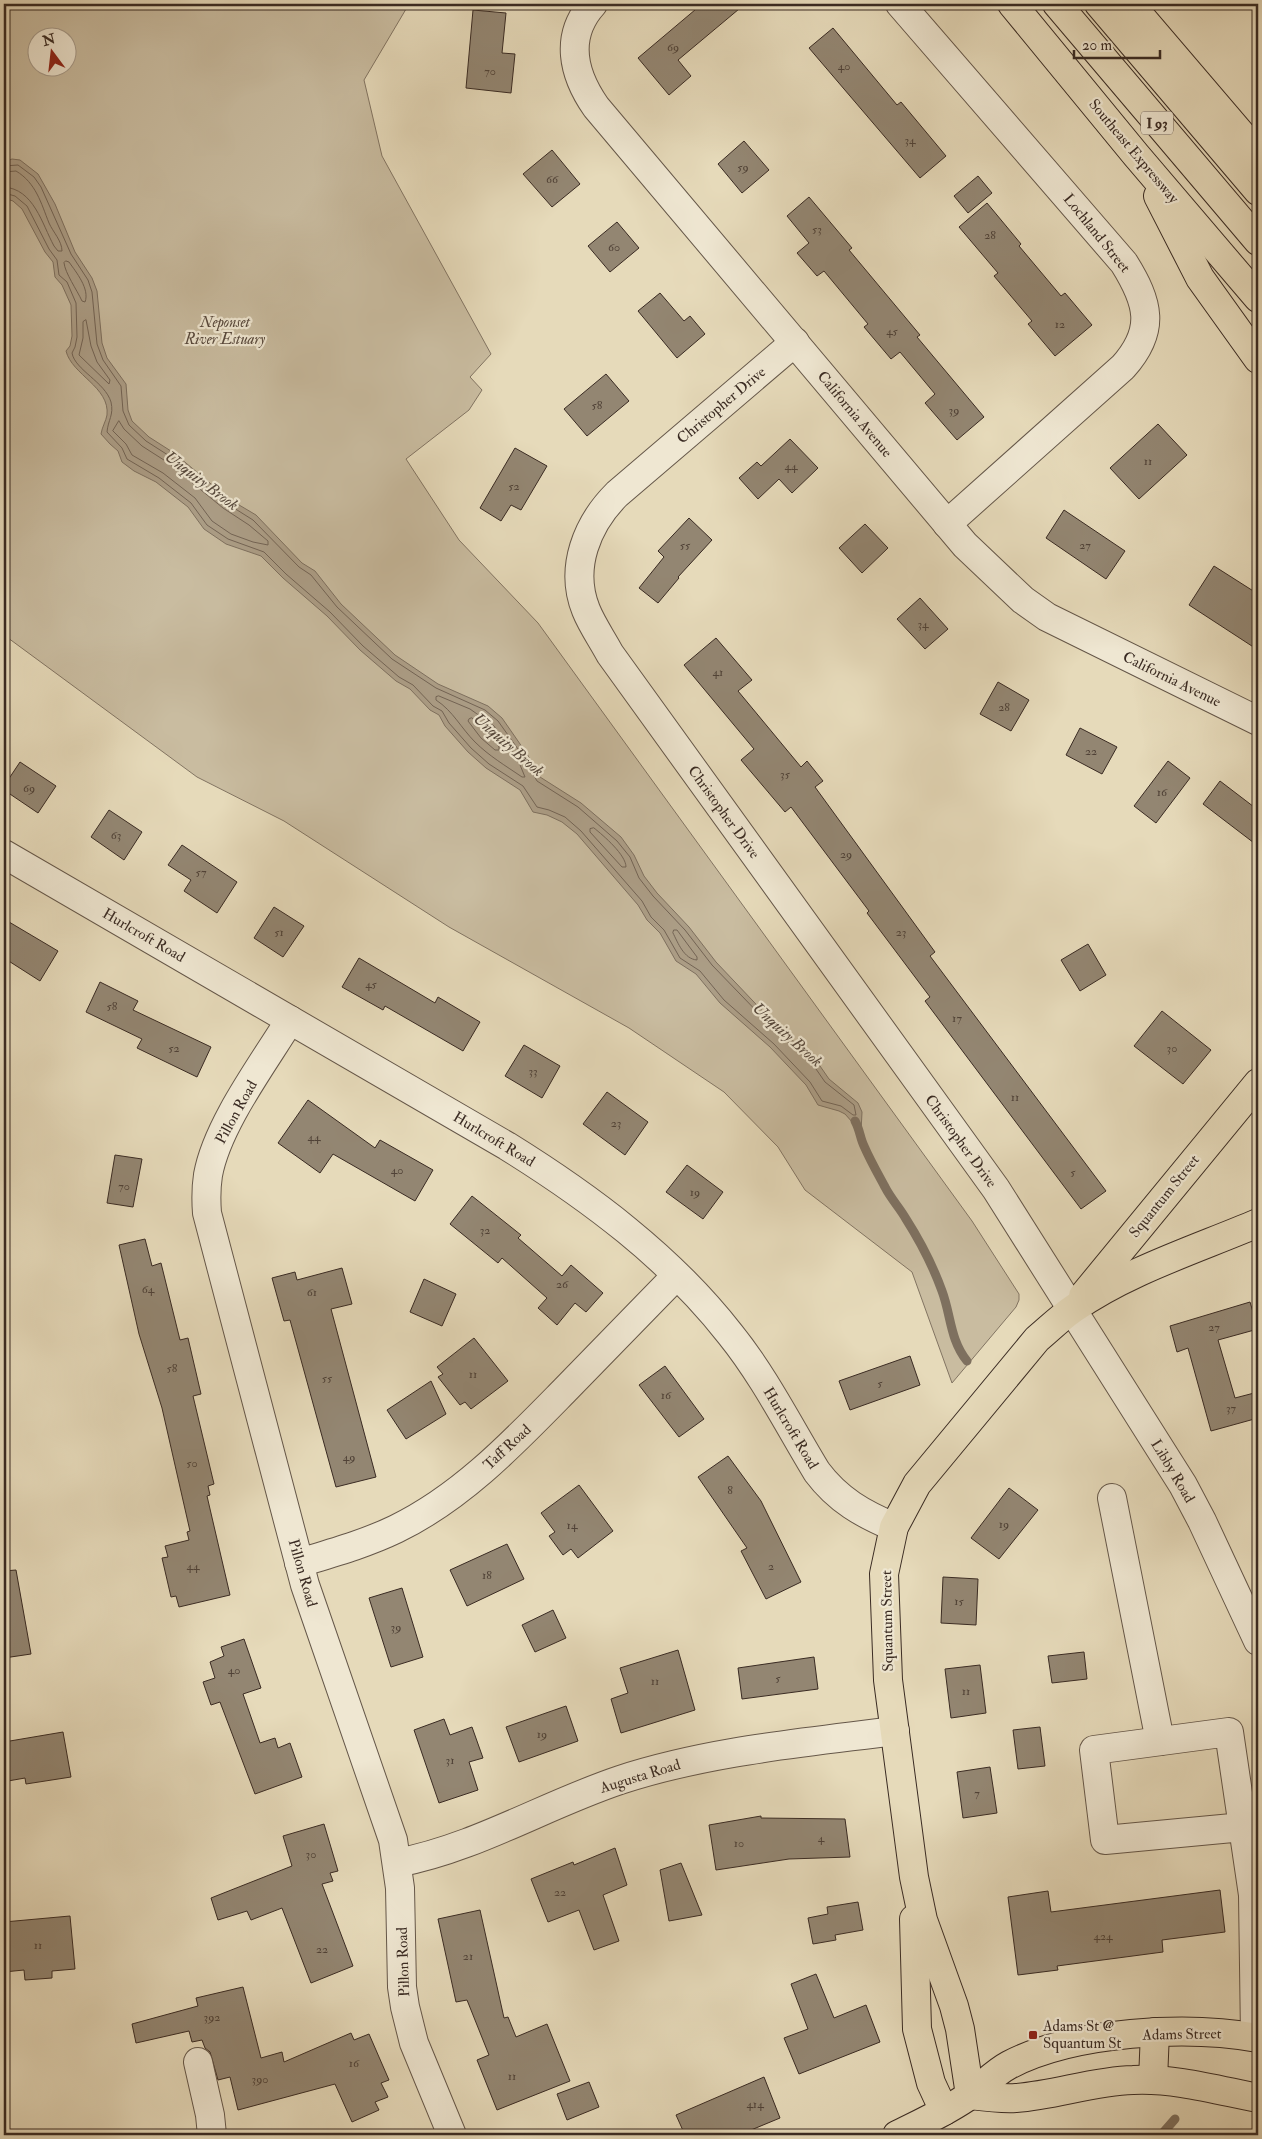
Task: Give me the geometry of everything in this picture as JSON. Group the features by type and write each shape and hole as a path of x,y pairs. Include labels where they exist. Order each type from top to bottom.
{"main road":[{"name":"Southeast Expressway","path":"1012,4 1136,155 1258,298"},
{"name":"I 93","path":"1056,4 1258,241"},
{"name":"I 93","path":"1099,4 1258,191"},
{"path":"1130,4 1258,154"},
{"path":"1136,155 1200,278 1258,359"},
{"name":"Squantum Street","path":"970,2095 960,2029 954,2006 922,1920 914,1878 888,1680 884,1598 885,1566 894,1527 918,1484 952,1441 1038,1339 1072,1309 1258,1083"},
{"name":"Squantum Street","path":"1072,1309 1138,1274 1258,1223"},
{"name":"Squantum Street","path":"914,1878 917,2029 931,2083 944,2111"},
{"path":"1153,2080 1155,2032"},
{"name":"Adams Street","path":"897,2135 944,2111 970,2095 1008,2066 1036,2052 1085,2041 1155,2032 1209,2032 1257,2037"},
{"path":"970,2095 1017,2098 1106,2082 1153,2080 1189,2084 1258,2098"}],"street":[{"name":"California Avenue","path":"593,4 578,26 575,43 575,61 579,78 586,93 947,524 1003,583 1047,617 1258,721"},
{"name":"Lochland Street","path":"900,4 1124,263 1135,280 1146,317 1145,335 1136,352 1123,367 947,524"},
{"name":"Christopher Drive","path":"795,342 604,507 594,522 581,557 579,574 585,608 610,654 996,1189 1072,1309"},
{"name":"Hurlcroft Road","path":"4,854 558,1178 620,1226 676,1276 715,1316 744,1352 817,1472 829,1488 859,1511 894,1527"},
{"name":"Pillon Road","path":"290,1020 220,1138 208,1174 206,1193 210,1230 299,1563 386,1816 397,1863 401,1897 402,1987 405,2007 414,2043 452,2135"},
{"name":"Taff Road","path":"299,1563 356,1546 397,1528 424,1513 470,1480 525,1431 676,1276"},
{"name":"Libby Road","path":"1072,1309 1182,1485 1206,1529 1258,1641"},
{"path":"1112,1498 1160,1741"},
{"name":"Augusta Road","path":"397,1863 463,1845 603,1786 671,1766 745,1751 895,1732"},
{"path":"1243,1827 1105,1840 1094,1750 1229,1732 1243,1827 1253,1895 1257,2037"},
{"path":"198,2062 209,2109 212,2135"}],"green space":[{"name":"Neponset River Estuary","path":"4,4 409,4 364,80 382,156 491,354 470,377 482,390 469,410 406,459 459,540 538,623 972,1221 1019,1294 1016,1307 952,1383 912,1272 805,1190 778,1147 724,1092 629,1028 449,927 284,821 197,777 4,635"}],"water":[{"path":"12,159 20,160 38,174 55,204 75,252 92,278 97,291 102,343 107,358 126,384 128,410 132,421 149,437 174,453 229,499 256,515 302,563 315,571 341,604 395,655 438,684 488,706 502,718 527,754 540,777 581,803 621,837 634,855 644,876 689,927 716,962 771,1020 820,1066 829,1079 858,1103 862,1112 861,1132 845,1114 818,1105 806,1085 770,1047 720,1003 696,974 676,961 660,933 647,920 638,905 577,834 562,822 547,815 533,812 520,790 486,768 468,752 445,726 439,715 430,710 410,689 396,681 360,650 327,616 261,556 226,544 204,529 188,507 156,482 134,471 122,462 118,451 101,434 107,415 103,397 75,367 66,351 70,346 72,336 71,305 62,285 55,277 53,262 45,252 22,209 13,201 4,198 4,162"}],"building":[{"path":"702,4 745,4 678,60 691,76 669,95 638,58"},
{"path":"473,10 506,13 502,53 515,54 511,93 466,88"},
{"path":"833,28 897,105 901,102 946,156 920,178 809,48"},
{"path":"744,141 769,170 742,193 718,164"},
{"path":"552,150 580,184 552,207 523,174"},
{"path":"978,176 992,193 968,213 954,196"},
{"path":"809,197 852,248 849,250 920,335 917,337 984,417 957,440 925,403 935,394 900,352 891,359 864,327 868,324 824,271 817,276 797,253 809,243 787,216"},
{"path":"987,203 1021,244 1019,246 1061,296 1065,293 1092,325 1055,356 1028,324 1032,321 994,276 998,273 959,227"},
{"path":"617,222 639,248 610,272 588,246"},
{"path":"660,293 684,321 690,316 705,334 677,358 638,311"},
{"path":"606,374 629,401 587,436 564,409"},
{"path":"1158,424 1187,455 1139,499 1110,468"},
{"path":"790,439 818,468 792,493 779,479 758,499 739,478 757,462 761,466"},
{"path":"515,448 547,466 521,510 511,505 501,521 480,508"},
{"path":"1064,510 1125,551 1106,579 1046,538"},
{"path":"689,518 712,540 678,577 658,603 639,588 664,557 658,551"},
{"path":"865,524 888,548 862,573 839,548"},
{"path":"1214,566 1258,594 1258,650 1189,605"},
{"path":"920,598 948,629 925,649 897,619"},
{"path":"716,638 752,680 738,691 801,767 807,761 823,781 815,787 935,952 930,956 1106,1191 1081,1209 925,1001 930,997 867,913 869,911 791,807 785,812 741,760 754,749 684,665"},
{"path":"998,682 1029,700 1011,731 980,714"},
{"path":"1080,728 1117,747 1102,774 1066,755"},
{"path":"1168,761 1190,778 1156,823 1134,806"},
{"path":"20,762 56,786 38,813 4,790 4,786"},
{"path":"1220,781 1258,810 1258,846 1203,804"},
{"path":"109,810 142,832 124,860 91,837"},
{"path":"182,845 237,882 217,913 184,891 191,880 168,865"},
{"path":"274,907 304,926 283,957 254,938"},
{"path":"4,919 58,951 40,981 4,958"},
{"path":"1088,944 1106,975 1080,991 1061,960"},
{"path":"359,958 435,1003 438,997 480,1022 463,1051 385,1006 383,1010 342,987"},
{"path":"100,982 138,1001 133,1010 211,1047 197,1077 137,1048 142,1039 86,1012"},
{"path":"1162,1011 1211,1050 1183,1084 1134,1046"},
{"path":"524,1045 560,1066 542,1098 505,1076"},
{"path":"607,1092 648,1122 625,1155 583,1124"},
{"path":"308,1100 375,1148 380,1140 433,1170 415,1201 333,1154 320,1173 278,1143"},
{"path":"115,1155 142,1159 133,1207 107,1203"},
{"path":"687,1165 723,1192 703,1219 666,1192"},
{"path":"472,1196 521,1235 518,1238 562,1276 571,1265 603,1293 586,1312 575,1303 557,1325 538,1308 547,1298 502,1258 498,1263 450,1224"},
{"path":"145,1239 152,1266 161,1263 180,1340 188,1338 201,1394 193,1396 214,1484 208,1486 210,1495 207,1496 230,1595 179,1607 176,1596 171,1597 162,1558 168,1557 165,1546 189,1540 187,1532 190,1531 162,1408 139,1334 119,1245"},
{"path":"342,1268 352,1304 331,1309 376,1477 336,1487 290,1320 284,1321 272,1278 295,1272 297,1280"},
{"path":"424,1279 456,1294 442,1326 410,1312"},
{"path":"1250,1302 1258,1329 1218,1340 1235,1398 1258,1392 1258,1418 1211,1431 1188,1348 1177,1352 1170,1326"},
{"path":"474,1338 508,1381 471,1409 465,1402 460,1405 438,1377 443,1374 437,1367"},
{"path":"910,1356 920,1385 850,1410 839,1381"},
{"path":"665,1366 704,1419 679,1437 639,1385"},
{"path":"431,1381 446,1414 406,1439 387,1410"},
{"path":"728,1456 761,1501 801,1582 766,1599 741,1551 747,1548 698,1477"},
{"path":"579,1485 613,1531 578,1558 571,1549 563,1555 549,1536 555,1532 541,1513"},
{"path":"1009,1488 1038,1510 999,1559 971,1538"},
{"path":"507,1544 524,1579 467,1606 450,1570"},
{"path":"16,1570 31,1654 4,1658 4,1571"},
{"path":"943,1577 978,1579 976,1625 941,1623"},
{"path":"402,1588 423,1657 391,1667 369,1598"},
{"path":"553,1610 566,1638 535,1652 522,1625"},
{"path":"244,1639 261,1688 243,1694 260,1743 275,1738 278,1748 290,1743 302,1777 255,1794 220,1702 211,1705 203,1682 215,1678 210,1662 224,1656 221,1647"},
{"path":"678,1650 695,1710 621,1733 611,1699 628,1693 620,1668"},
{"path":"1084,1652 1087,1679 1052,1683 1048,1656"},
{"path":"814,1657 818,1689 742,1699 738,1668"},
{"path":"980,1665 986,1713 951,1718 945,1669"},
{"path":"566,1706 578,1741 519,1762 506,1727"},
{"path":"444,1719 450,1735 472,1727 483,1758 469,1762 478,1790 439,1803 414,1730"},
{"path":"1040,1727 1045,1766 1018,1769 1013,1730"},
{"path":"63,1732 71,1777 26,1784 25,1778 8,1781 4,1742"},
{"path":"990,1767 997,1813 963,1818 957,1772"},
{"path":"761,1816 761,1818 845,1819 850,1857 789,1859 716,1870 709,1825"},
{"path":"324,1824 338,1871 330,1873 333,1881 322,1884 353,1966 311,1983 282,1908 251,1920 247,1911 218,1920 211,1898 292,1866 283,1836"},
{"path":"615,1848 627,1885 603,1895 619,1941 594,1950 579,1910 548,1922 531,1879 573,1862 574,1865"},
{"path":"681,1863 702,1915 669,1921 660,1870"},
{"path":"1220,1890 1225,1932 1162,1940 1163,1952 1057,1966 1058,1970 1018,1975 1008,1897 1048,1891 1051,1912"},
{"path":"858,1902 863,1930 835,1935 836,1940 813,1944 808,1918 828,1914 827,1907"},
{"path":"480,1910 504,2018 508,2017 516,2037 547,2024 570,2081 497,2110 477,2060 489,2055 467,2000 456,2002 438,1919"},
{"path":"70,1916 75,1969 52,1971 52,1978 25,1980 24,1970 4,1972 4,1922"},
{"path":"816,1974 834,2018 866,2005 880,2042 799,2074 784,2038 808,2029 791,1984"},
{"path":"243,1987 261,2058 282,2052 284,2062 351,2033 354,2040 369,2034 389,2080 381,2083 388,2097 375,2102 379,2110 352,2122 335,2084 238,2110 230,2077 218,2080 210,2052 205,2048 202,2040 192,2042 189,2031 136,2043 132,2024 198,2006 196,1998"},
{"path":"764,2077 780,2118 739,2135 685,2135 676,2115"},
{"path":"589,2082 599,2107 567,2120 557,2094"}],"waterway":[{"name":"Unquity Brook","path":"855,1121 874,1167 887,1191 904,1215 930,1263 945,1300 957,1345 967,1361"},
{"name":"Unquity Brook","path":"1161,2135 1175,2119"}],"place":[{"name":"Adams St @ Squantum St","path":"1033,2035"}]}
